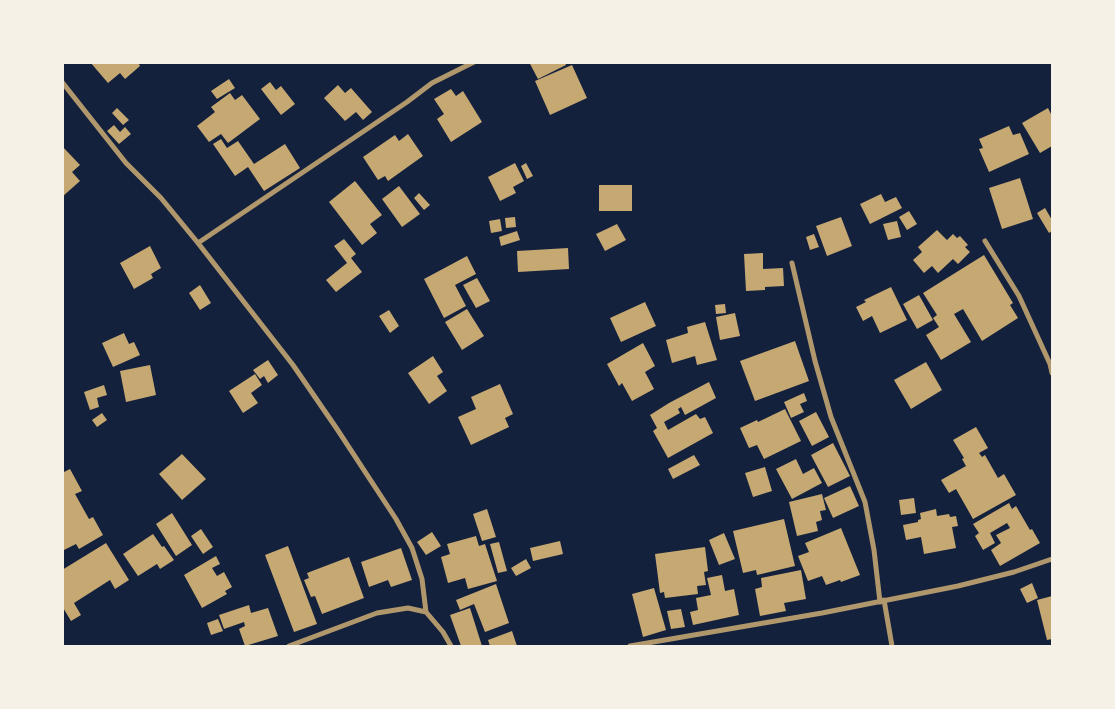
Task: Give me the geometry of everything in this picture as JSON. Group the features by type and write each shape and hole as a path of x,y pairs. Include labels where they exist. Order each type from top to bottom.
{"street":[{"path":"198,243 407,102 432,83 474,62"},
{"path":"62,82 126,163 162,198 293,365 396,519 412,548 422,579 426,612 444,632 451,646"},
{"path":"985,241 1019,296 1050,364 1052,373"},
{"path":"792,264 815,362 828,407 865,502 882,601 892,646"},
{"path":"630,646 967,584 1014,572 1052,559"},
{"path":"289,646 377,613 408,608 426,612"}],"building":[{"path":"90,62 138,62 140,66 125,79 120,73 108,83"},
{"path":"529,62 565,62 566,65 538,79"},
{"path":"572,65 587,98 550,115 535,81"},
{"path":"229,79 235,88 217,99 211,91"},
{"path":"270,82 276,90 281,86 295,104 281,115 261,89"},
{"path":"338,85 345,93 351,88 372,112 363,120 356,112 345,121 324,98"},
{"path":"451,89 456,96 463,91 482,122 451,142 437,119 444,114 434,99"},
{"path":"230,93 235,100 242,95 260,119 228,143 221,134 209,142 197,126 215,112 211,107"},
{"path":"117,108 129,120 123,125 112,113"},
{"path":"1048,108 1052,113 1052,146 1040,153 1022,123"},
{"path":"114,125 120,132 125,127 131,134 119,144 107,131"},
{"path":"1009,126 1013,135 1020,133 1029,154 989,172 979,149 983,148 979,139"},
{"path":"408,134 423,156 388,181 385,176 378,180 363,157 395,135 399,141"},
{"path":"221,139 227,148 238,141 254,164 285,144 300,168 264,191 248,167 235,176 213,144"},
{"path":"62,146 80,165 72,172 80,181 62,197"},
{"path":"515,163 524,181 513,187 516,193 500,201 488,177"},
{"path":"526,163 533,176 527,179 521,166"},
{"path":"1020,178 1033,219 1002,229 989,188"},
{"path":"355,181 382,215 370,224 377,233 362,245 329,202"},
{"path":"599,185 632,185 632,211 599,211"},
{"path":"399,186 420,214 402,227 382,199"},
{"path":"419,193 430,205 424,210 414,198"},
{"path":"881,194 885,202 896,197 902,208 870,224 860,204"},
{"path":"1045,208 1052,220 1052,231 1049,233 1037,213"},
{"path":"909,211 917,224 907,230 899,217"},
{"path":"515,217 516,227 506,228 505,218"},
{"path":"841,217 852,246 827,256 816,226"},
{"path":"500,219 502,231 491,233 489,221"},
{"path":"897,221 901,237 888,240 883,224"},
{"path":"617,224 626,240 605,251 596,234"},
{"path":"937,230 947,240 953,234 957,238 960,236 968,245 965,247 970,252 958,264 953,259 938,273 932,266 924,273 913,260 922,252 918,247"},
{"path":"517,231 520,240 501,246 499,237"},
{"path":"814,234 819,247 810,250 806,237"},
{"path":"344,239 356,254 351,258 362,272 336,292 326,280 347,263 334,246"},
{"path":"150,246 161,268 151,274 153,278 134,289 120,263"},
{"path":"568,248 569,269 518,272 517,251"},
{"path":"763,253 763,269 783,268 784,286 746,291 744,254"},
{"path":"984,255 1013,303 1010,305 1018,318 982,341 963,309 954,314 971,342 941,360 926,335 939,327 933,318 937,315 923,293"},
{"path":"467,256 476,274 455,285 466,306 444,318 424,279"},
{"path":"477,278 490,301 476,308 463,285"},
{"path":"200,285 211,303 200,310 189,293"},
{"path":"891,287 907,320 880,333 872,316 863,321 856,307 866,302 864,300"},
{"path":"919,295 933,320 917,329 903,304"},
{"path":"645,302 656,326 621,342 610,318"},
{"path":"725,304 726,313 716,314 715,305"},
{"path":"467,309 484,336 462,350 445,322"},
{"path":"389,310 399,326 390,333 379,316"},
{"path":"735,313 740,336 720,340 716,317"},
{"path":"705,322 717,360 697,365 695,356 672,363 666,340 688,333 687,327"},
{"path":"124,333 129,344 134,342 140,355 113,367 102,343"},
{"path":"795,341 809,381 755,401 740,361"},
{"path":"643,343 655,366 645,372 654,389 632,401 622,383 619,386 607,364"},
{"path":"433,356 443,372 437,376 447,391 429,404 408,373"},
{"path":"268,360 278,375 268,383 264,376 260,379 253,370"},
{"path":"926,362 942,390 911,409 894,380"},
{"path":"150,365 156,395 126,402 120,371"},
{"path":"255,374 262,385 251,393 258,403 243,413 229,391"},
{"path":"709,382 716,398 685,415 681,407 678,409 680,413 664,422 668,430 696,414 700,419 705,417 713,433 668,458 653,431 657,428 650,415"},
{"path":"500,384 513,414 505,418 509,427 471,445 458,417 476,409 471,397"},
{"path":"104,385 107,395 97,398 99,407 90,410 84,392"},
{"path":"804,393 807,401 800,404 804,412 791,418 784,402"},
{"path":"785,409 801,441 764,459 757,445 749,448 740,428"},
{"path":"816,412 829,437 812,446 799,421"},
{"path":"102,413 107,420 97,427 92,420"},
{"path":"976,427 988,448 979,453 982,457 985,455 998,478 1004,474 1016,495 973,519 956,489 949,493 941,480 966,466 962,459 964,458 953,440"},
{"path":"833,443 850,476 828,487 811,455"},
{"path":"182,454 206,479 182,500 159,474"},
{"path":"694,455 700,465 673,479 668,469"},
{"path":"796,459 803,474 814,468 822,483 792,499 776,469"},
{"path":"765,467 772,491 753,497 745,473"},
{"path":"70,469 82,491 75,494 89,519 93,517 103,535 79,549 76,544 62,551 62,473"},
{"path":"850,486 859,506 833,518 824,498"},
{"path":"822,494 826,510 820,511 822,520 816,522 818,531 797,536 789,502"},
{"path":"914,498 916,513 901,515 899,500"},
{"path":"1009,503 1012,509 1016,506 1040,543 1000,566 991,550 1001,543 996,535 1010,528 1007,523 990,533 995,543 983,550 975,536 979,533 973,524"},
{"path":"487,509 496,537 482,541 473,514"},
{"path":"936,509 937,516 949,514 950,517 956,516 958,526 952,527 956,548 924,554 921,537 906,540 903,525 918,522 921,519 920,513"},
{"path":"172,513 192,545 176,556 156,524"},
{"path":"784,519 795,566 757,575 756,570 743,573 733,531"},
{"path":"841,528 860,575 826,585 822,576 808,581 798,556 809,552 805,543"},
{"path":"201,529 213,547 203,554 191,536"},
{"path":"432,532 441,546 426,555 417,542"},
{"path":"724,533 735,559 719,565 709,540"},
{"path":"153,534 174,560 160,569 157,564 138,576 123,554"},
{"path":"476,536 479,546 485,544 497,581 468,589 465,578 448,583 441,557 450,554 447,544"},
{"path":"560,541 563,554 533,561 530,548"},
{"path":"499,542 507,571 498,573 490,544"},
{"path":"106,543 129,580 115,589 110,580 74,603 81,615 71,621 62,606 62,570"},
{"path":"288,546 317,624 294,632 265,555"},
{"path":"705,547 708,571 704,572 706,585 697,586 698,594 665,598 664,592 660,593 655,554"},
{"path":"401,548 412,580 391,587 388,580 369,587 361,562"},
{"path":"216,556 220,564 212,568 217,576 224,572 232,587 225,591 227,594 202,608 184,575"},
{"path":"349,557 364,598 322,614 315,596 311,597 304,580 309,578 307,573"},
{"path":"526,559 531,568 516,576 511,568"},
{"path":"801,570 806,599 784,603 786,611 760,616 755,589 762,587 761,578"},
{"path":"722,575 725,591 734,589 739,615 693,625 690,612 698,610 696,598 711,595 707,578"},
{"path":"1032,583 1038,598 1027,603 1020,589"},
{"path":"496,584 509,623 485,632 474,604 460,610 456,600"},
{"path":"654,588 666,630 643,637 632,594"},
{"path":"1052,596 1052,639 1047,640 1037,600"},
{"path":"249,605 251,613 268,608 278,636 245,646 239,629 245,626 244,622 224,629 219,615"},
{"path":"470,608 482,646 461,646 450,615"},
{"path":"681,609 685,627 671,629 667,611"},
{"path":"218,619 223,631 211,635 207,623"},
{"path":"512,631 517,646 490,646 488,640"}]}
